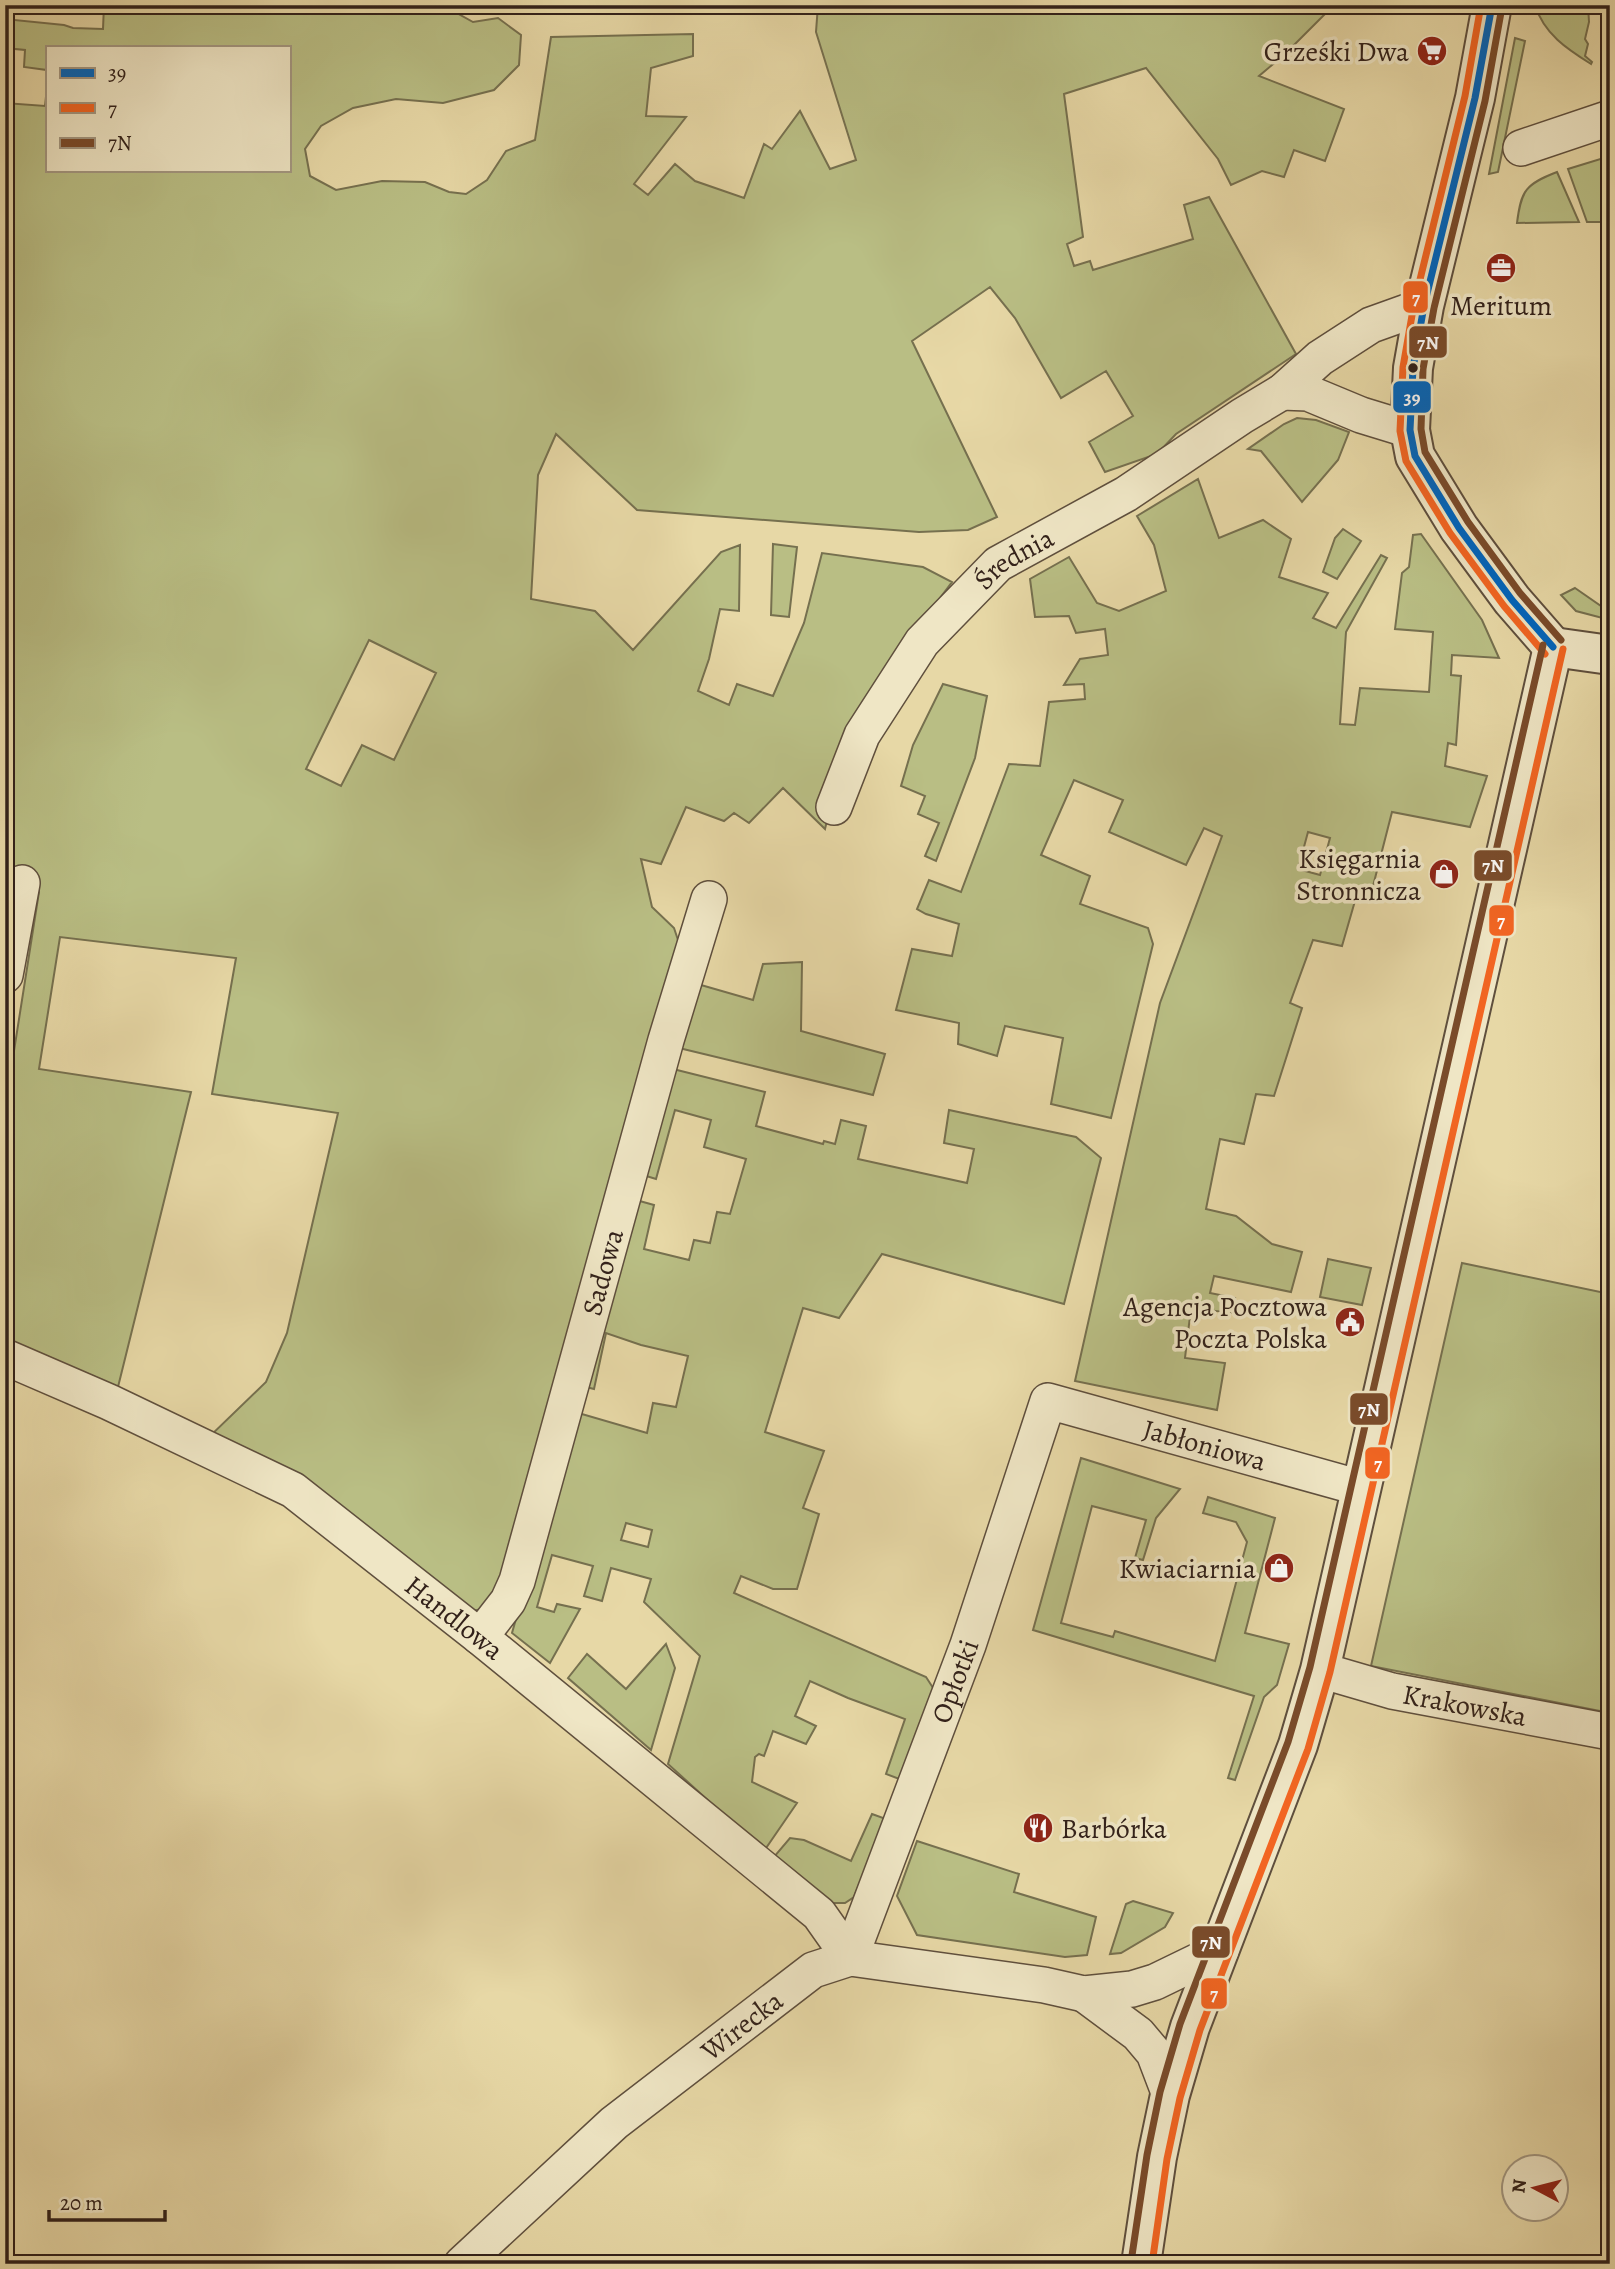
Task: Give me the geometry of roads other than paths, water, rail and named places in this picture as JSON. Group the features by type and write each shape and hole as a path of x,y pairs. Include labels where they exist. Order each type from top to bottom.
{"street":[{"path":"1492,5 1475,98 1424,306 1413,368 1410,430 1415,456 1459,528 1512,600 1553,647 1610,655"},
{"path":"1521,148 1610,118"},
{"name":"Średnia","path":"834,807 862,735 922,642 998,564 1126,494 1282,392 1320,358 1371,325 1424,306"},
{"path":"1282,392 1308,393 1361,415 1410,430"},
{"path":"1141,2264 1157,2157 1170,2095 1190,2026 1298,1745 1320,1670 1553,647"},
{"path":"5,975 22,883"},
{"name":"Sadowa","path":"480,1637 508,1601 516,1581 666,1040 709,899"},
{"name":"Handlowa","path":"5,1357 109,1402 293,1490 480,1637 819,1914 850,1958"},
{"name":"Jabłoniowa","path":"1048,1401 1361,1488"},
{"name":"Opłotki","path":"850,1958 968,1646 1048,1401"},
{"name":"Krakowska","path":"1320,1670 1392,1691 1610,1732"},
{"name":"Wirecka","path":"462,2264 623,2115 813,1970 850,1958 1044,1985 1084,1994 1132,1989 1155,1982 1221,1950"},
{"name":"Wirecka","path":"1084,1994 1138,2034 1154,2053 1170,2095"}],"place":[{"name":"Grześki Dwa","path":"1432,51"},
{"name":"Meritum","path":"1501,268"},
{"name":"Księgarnia Stronnicza","path":"1444,874"},
{"name":"Agencja Pocztowa Poczta Polska","path":"1350,1322"},
{"name":"Kwiaciarnia","path":"1279,1568"},
{"name":"Barbórka","path":"1038,1828"}]}
